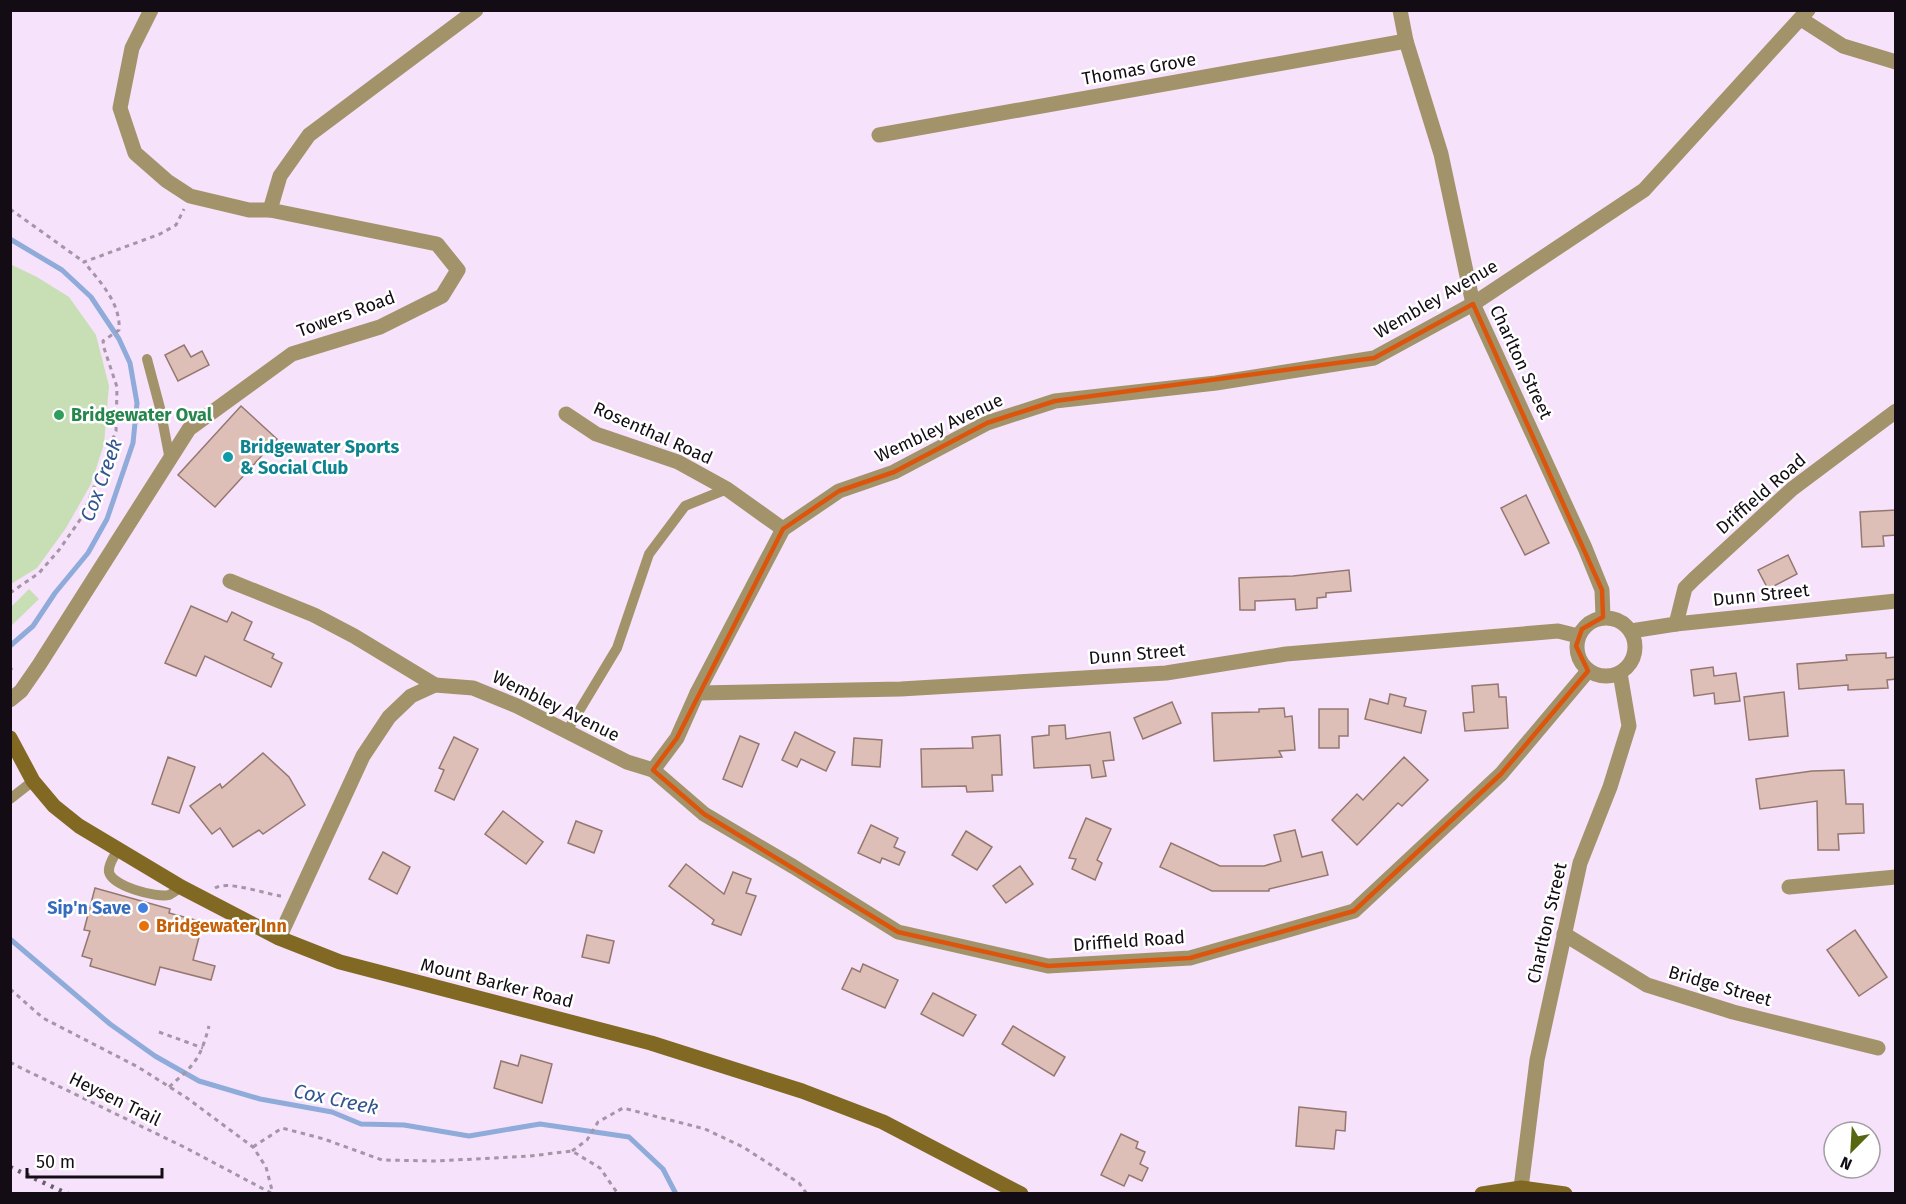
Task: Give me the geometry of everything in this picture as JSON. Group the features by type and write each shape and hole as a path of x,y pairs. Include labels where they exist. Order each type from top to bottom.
{"main road":[{"name":"Mount Barker Road","path":"10,738 33,781 54,806 79,826 181,887 279,938 340,962 651,1042 791,1087 883,1122 1021,1194"},
{"path":"1482,1194 1521,1188 1565,1194"}],"street":[{"path":"151,10 132,48 120,108 135,153 167,182 190,196 249,210 270,210 280,176 309,135 476,10"},
{"name":"Charlton Street","path":"1400,10 1406,41 1441,154 1473,304 1585,548 1602,590 1603,617"},
{"path":"1805,15 1843,46 1896,62"},
{"name":"Wembley Avenue","path":"435,685 472,688 517,706 627,762 654,770 677,738 697,693 783,530 839,491 894,472 987,423 1055,401 1216,383 1374,358 1473,304 1644,190 1805,15"},
{"name":"Thomas Grove","path":"879,135 1406,41"},
{"name":"Towers Road","path":"10,700 21,691 39,665 189,429 292,354 380,327 441,296 458,270 437,243 270,210"},
{"name":"Driffield Road","path":"1676,624 1685,588 1694,579 1792,489 1896,411"},
{"name":"Rosenthal Road","path":"566,414 596,434 678,462 727,489 783,530"},
{"path":"230,581 314,615 354,636 435,685"},
{"name":"Dunn Street","path":"1631,631 1676,624 1896,601"},
{"path":"1603,617 1619,620 1631,631 1635,642 1635,654 1630,665 1620,673 1610,676 1598,675 1588,670 1577,655 1578,636 1588,623 1603,617"},
{"name":"Dunn Street","path":"697,693 901,689 1166,673 1286,654 1558,632 1578,636"},
{"name":"Driffield Road","path":"654,770 704,814 898,932 1048,966 1190,958 1354,911 1501,774 1588,670"},
{"name":"Charlton Street","path":"1521,1188 1537,1060 1580,863 1610,787 1629,726 1620,673"},
{"path":"279,938 363,756 389,717 411,696 435,685"},
{"path":"1789,886 1896,877"},
{"name":"Bridge Street","path":"1564,934 1647,985 1733,1012 1878,1048"}],"lane":[{"path":"147,359 170,460"},
{"path":"567,731 616,648 649,554 685,506 727,489"},
{"path":"10,799 33,781"},
{"path":"118,850 108,868 110,876 116,882 160,896 171,894 181,887"}],"path":[{"path":"84,262 160,234 176,225 190,196"},
{"path":"10,209 84,262 113,299 120,321 119,330 103,341 117,387 116,431 82,517 59,550 39,573 10,593"},
{"path":"213,889 220,885 232,886 290,897"},
{"path":"10,989 43,1018 138,1067 253,1147 266,1167 272,1194"},
{"path":"169,1087 192,1067 203,1048 209,1026"},
{"path":"159,1032 203,1048"},
{"name":"Heysen Trail","path":"10,1062 186,1148 272,1194"},
{"path":"253,1147 282,1128 324,1139 382,1160 436,1161 530,1156 572,1151 587,1140 598,1122 623,1108 705,1129 743,1147 799,1183 807,1194"},
{"path":"572,1151 600,1168 618,1194"}],"highlighted area":[{"path":"1473,304 1602,590 1603,617 1582,629 1576,646 1588,671 1501,774 1354,911 1190,958 1048,966 898,932 704,814 653,770 677,738 783,529 839,491 894,472 987,423 1055,401 1374,358"}],"green space":[{"name":"Bridgewater Oval","path":"10,264 37,277 69,297 96,335 109,386 104,444 91,484 66,528 37,568 11,584"},
{"path":"29,589 39,599 11,626 11,607"}],"building":[{"path":"184,345 191,357 202,351 209,365 178,381 165,355"},
{"name":"Bridgewater Sports & Social Club","path":"241,406 277,439 215,507 178,475"},
{"path":"1526,495 1549,543 1525,555 1501,508"},
{"path":"1896,510 1896,535 1883,536 1884,546 1862,547 1860,512"},
{"path":"1788,555 1797,574 1768,589 1758,570"},
{"path":"1349,570 1351,591 1326,593 1326,597 1317,598 1317,608 1296,610 1295,599 1255,601 1255,610 1240,610 1239,578 1293,576"},
{"path":"191,606 227,622 232,612 252,622 244,640 274,654 272,658 282,663 271,687 205,656 196,676 165,663"},
{"path":"1886,653 1886,658 1896,657 1896,679 1887,680 1888,688 1848,690 1848,685 1799,689 1797,664 1847,660 1846,655"},
{"path":"1713,667 1714,676 1736,673 1740,701 1715,704 1714,693 1694,696 1691,670"},
{"path":"1498,684 1499,697 1506,697 1508,728 1465,731 1463,713 1474,712 1472,686"},
{"path":"1784,692 1788,736 1749,740 1744,697"},
{"path":"1390,694 1406,698 1404,706 1426,711 1421,733 1365,719 1370,699 1388,704"},
{"path":"1172,702 1181,723 1143,739 1134,718"},
{"path":"1284,708 1285,717 1292,716 1295,750 1279,751 1282,757 1214,761 1212,713 1259,712 1259,709"},
{"path":"1319,709 1348,709 1348,736 1339,736 1339,748 1319,748"},
{"path":"1065,725 1066,739 1110,732 1114,760 1103,761 1106,776 1092,778 1090,765 1034,768 1032,737 1049,735 1049,726"},
{"path":"795,732 835,752 826,771 801,759 797,767 782,760"},
{"path":"1000,735 1002,775 992,775 993,791 967,792 966,786 922,787 921,749 973,748 972,737"},
{"path":"740,736 759,744 742,787 723,779"},
{"path":"454,737 478,749 454,800 435,791 444,770 439,768"},
{"path":"854,738 882,740 880,767 852,765"},
{"path":"263,753 289,777 305,805 263,834 259,830 233,847 220,828 212,834 190,806 220,784 222,788"},
{"path":"168,757 195,767 179,813 152,804"},
{"path":"1404,757 1428,780 1402,806 1398,803 1357,845 1332,820 1357,794 1363,800"},
{"path":"1844,770 1846,804 1863,804 1864,833 1838,834 1839,850 1818,850 1817,801 1760,809 1756,779 1812,771"},
{"path":"503,811 543,842 526,864 485,834"},
{"path":"1086,818 1111,829 1097,860 1102,863 1095,880 1072,869 1076,859 1069,858"},
{"path":"576,821 602,831 594,853 568,843"},
{"path":"871,825 898,838 894,847 905,852 899,865 882,858 880,863 858,853"},
{"path":"1295,830 1302,857 1322,852 1328,875 1269,889 1269,891 1212,891 1160,867 1171,843 1220,866 1264,866 1281,861 1274,835"},
{"path":"966,831 992,847 977,870 952,855"},
{"path":"383,852 410,867 397,894 369,879"},
{"path":"686,864 724,894 733,872 751,879 746,893 756,896 741,935 712,924 714,920 669,886"},
{"path":"1020,866 1033,884 1006,903 993,886"},
{"name":"Bridgewater Inn","path":"95,888 170,909 169,913 203,922 193,960 215,966 211,980 160,967 155,985 90,966 92,959 82,956 90,931 84,930"},
{"path":"1855,930 1887,977 1859,996 1827,950"},
{"path":"587,935 614,941 609,963 582,957"},
{"path":"863,964 898,980 885,1008 842,989 852,968 860,972"},
{"path":"933,993 976,1015 963,1036 921,1014"},
{"path":"1013,1026 1065,1057 1054,1076 1002,1044"},
{"path":"521,1055 552,1064 542,1103 494,1088 501,1061 518,1066"},
{"path":"1299,1107 1346,1112 1345,1131 1336,1130 1334,1149 1296,1146"},
{"path":"1121,1134 1138,1142 1136,1148 1145,1152 1140,1164 1148,1168 1142,1181 1129,1175 1124,1186 1101,1175"}],"waterway":[{"name":"Cox Creek","path":"10,239 62,270 91,297 119,339 130,363 137,403 133,443 107,519 88,553 55,593 33,626 10,646"},
{"name":"Cox Creek","path":"10,939 110,1024 155,1056 199,1081 260,1099 332,1112 361,1124 404,1125 469,1136 540,1124 629,1137 663,1169 676,1194"}],"railway":[{"path":"10,1167 68,1194"}],"place":[{"name":"Bridgewater Oval","path":"59,415"},
{"name":"Bridgewater Sports & Social Club","path":"228,457"},
{"name":"Sip'n Save","path":"143,908"},
{"name":"Bridgewater Inn","path":"144,926"}]}
